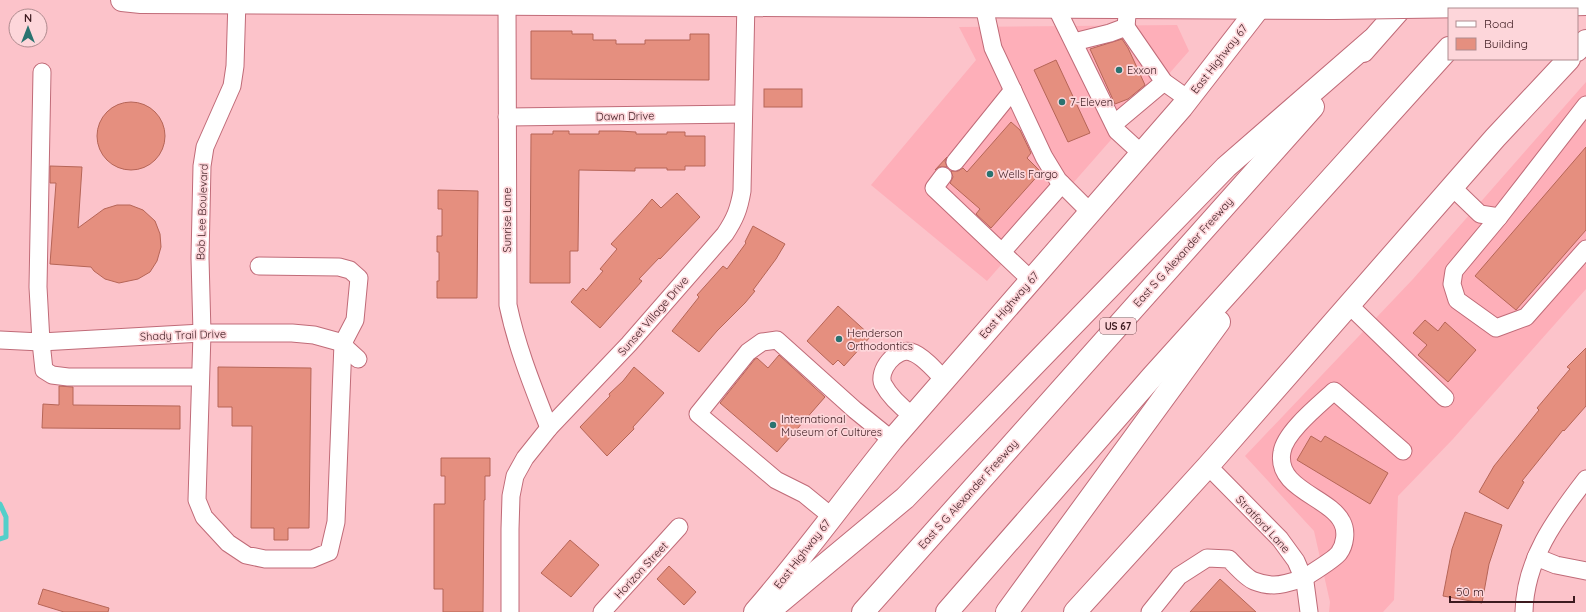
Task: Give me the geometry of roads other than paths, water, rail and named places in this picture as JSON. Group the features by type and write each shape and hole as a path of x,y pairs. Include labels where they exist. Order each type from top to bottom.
{"main road":[{"path":"122,0 141,2 237,1 507,4 628,2 984,3 1064,5 1127,17 1262,4 1334,8 1586,4"},
{"name":"East S G Alexander Freeway","path":"863,612 1408,0"},
{"path":"1485,8 1492,0"},
{"name":"East Highway 67","path":"755,612 785,578 892,440 1188,99 1262,4"},
{"path":"768,612 905,498 1226,167 1372,40"},
{"path":"947,612 1152,377 1448,49"},
{"path":"1075,612 1208,466 1495,138 1569,60"},
{"path":"1007,612 1291,224"}],"street":[{"name":"Bob Lee Boulevard","path":"237,1 235,66 232,86 205,147 202,166 200,258 202,333 197,500 204,517 228,543 246,555 265,559 312,559 329,552 336,522 343,343"},
{"name":"Sunset Village Drive","path":"510,612 511,496 515,476 525,458 549,428 629,344 725,234 734,221 742,190 746,3"},
{"path":"984,3 993,48 1044,157 1062,184 1090,212"},
{"name":"Sunrise Lane","path":"507,4 508,304 521,357 549,428"},
{"path":"1064,5 1074,42 1117,131 1141,153"},
{"path":"1074,42 1110,33 1127,17 1164,82 1188,99"},
{"path":"42,72 38,287 44,370 52,375 68,377 200,377"},
{"path":"1114,124 1164,82"},
{"path":"955,162 1013,90"},
{"path":"1586,105 1499,217 1454,271 1452,284 1457,300 1496,328 1526,317 1586,249"},
{"name":"Dawn Drive","path":"507,117 743,114"},
{"path":"943,176 934,188 1031,280"},
{"path":"1002,252 1062,184"},
{"path":"1452,187 1480,214 1499,217"},
{"path":"259,266 339,267 350,270 359,278 355,320 343,343 358,359"},
{"path":"1349,304 1445,398"},
{"name":"Shady Trail Drive","path":"0,340 41,342 202,333 292,333 314,335 343,343"},
{"path":"832,516 804,494 776,480 698,414 748,352 762,342 777,340 852,407 892,440"},
{"path":"913,416 898,404 882,383 883,370 895,355 910,352 929,364 944,380"},
{"path":"1150,612 1178,576 1207,558 1229,559 1253,581 1274,585 1303,578 1338,555 1343,546 1345,529 1342,521 1334,511 1306,493 1289,478 1282,466 1282,452 1288,437 1334,391 1403,451"},
{"name":"Stratford Lane","path":"1208,466 1280,539 1296,561 1305,582 1309,612"},
{"path":"1524,612 1524,601 1536,557 1548,531 1586,480"},
{"name":"Horizon Street","path":"602,612 680,527"},
{"path":"1536,557 1556,565 1586,570"}],"waterway":[{"path":"0,504 6,517 6,537 0,539"}],"place":[{"name":"Exxon","path":"1119,70"},
{"name":"7-Eleven","path":"1062,102"},
{"name":"Wells Fargo","path":"990,174"},
{"name":"Henderson Orthodontics","path":"839,339"},
{"name":"International Museum of Cultures","path":"773,425"}]}
